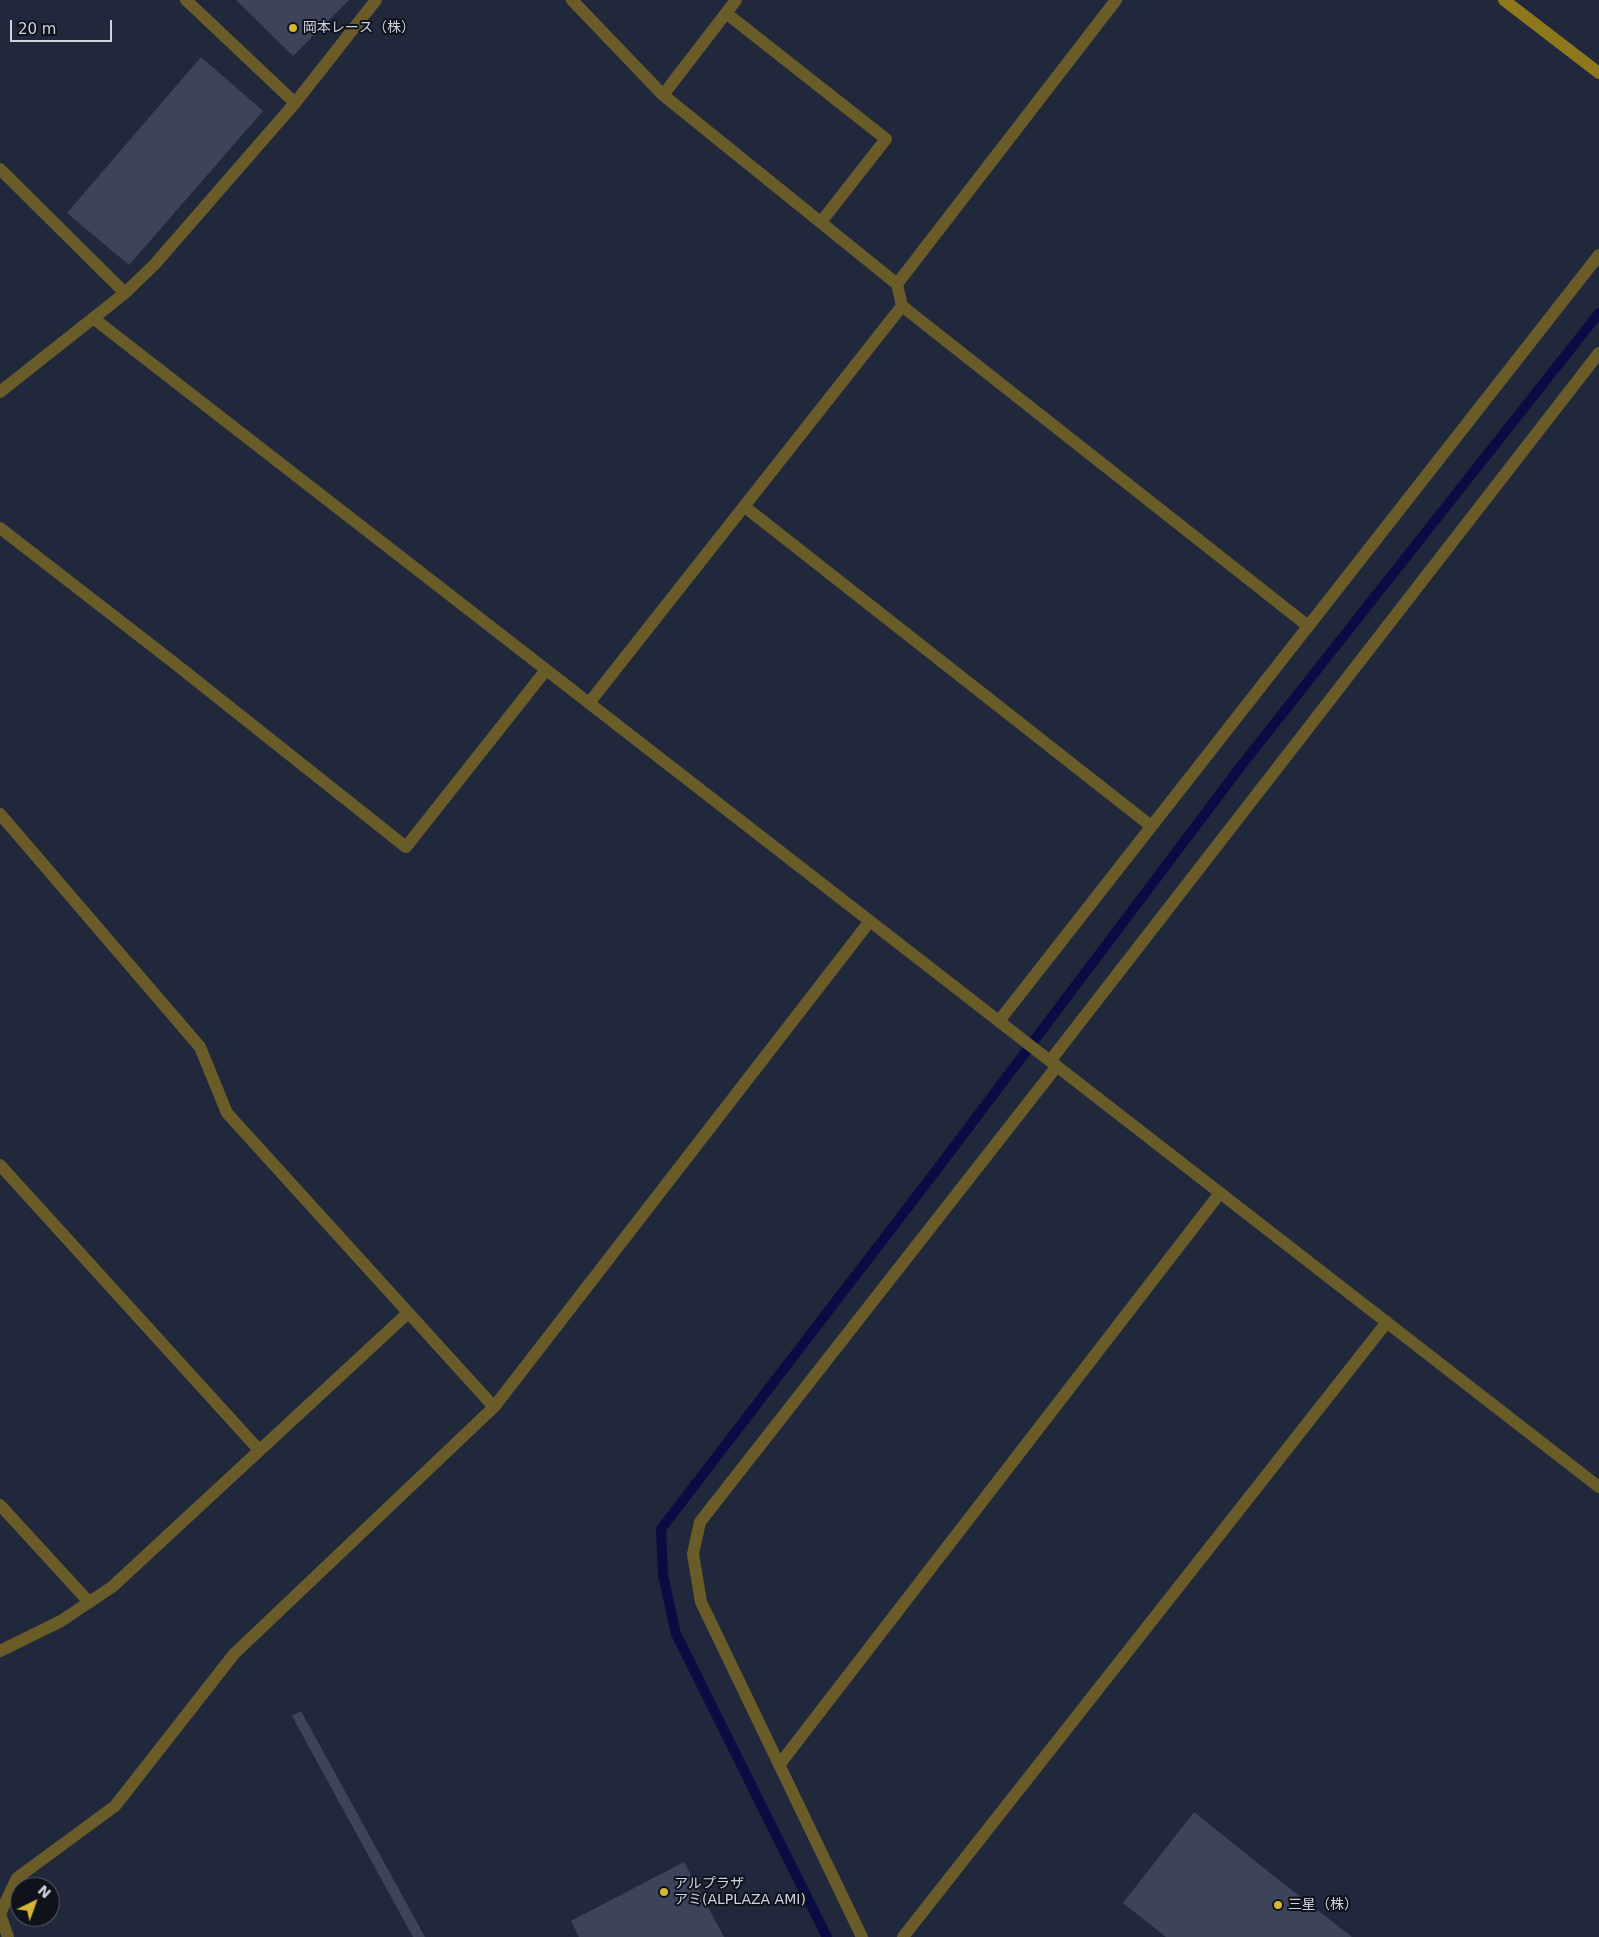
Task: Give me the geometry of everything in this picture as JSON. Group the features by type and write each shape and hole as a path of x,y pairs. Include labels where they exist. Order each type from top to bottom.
{"main road":[{"path":"1504,0 1599,73"}],"street":[{"path":"186,0 295,103"},
{"path":"0,392 125,294 155,264 295,103 376,0"},
{"path":"572,0 663,95 897,284 902,306 1308,626"},
{"path":"663,95 736,0"},
{"path":"897,284 1116,0"},
{"path":"726,13 886,139 820,222"},
{"path":"0,169 125,294"},
{"path":"999,1020 1599,255"},
{"path":"589,703 902,306"},
{"path":"93,318 1599,1487"},
{"path":"862,1937 701,1602 693,1554 700,1522 1599,353"},
{"path":"745,507 1151,826"},
{"path":"0,528 173,662 406,847 546,670"},
{"path":"0,814 200,1047 227,1113 494,1407"},
{"path":"8,1937 0,1914 17,1878 115,1806 234,1654 494,1407 870,921"},
{"path":"0,1165 259,1450"},
{"path":"779,1765 1220,1193"},
{"path":"0,1651 61,1621 112,1587 408,1313"},
{"path":"903,1937 1387,1322"},
{"path":"0,1505 89,1602"}],"building":[{"name":"岡本レース（株）","path":"236,0 349,0 293,56"},
{"path":"201,57 263,111 129,265 67,213"},
{"path":"301,1711 425,1937 413,1937 292,1716"},
{"path":"1194,1812 1352,1937 1166,1937 1123,1903"},
{"name":"アルプラザ アミ(ALPLAZA AMI)","path":"684,1862 724,1937 579,1937 571,1921"}],"waterway":[{"path":"827,1937 676,1634 663,1575 661,1529 935,1172 1241,766 1599,313"}],"place":[{"name":"岡本レース（株）","path":"293,28"},
{"name":"アルプラザ アミ(ALPLAZA AMI)","path":"664,1892"},
{"name":"三星（株）","path":"1278,1905"}]}
